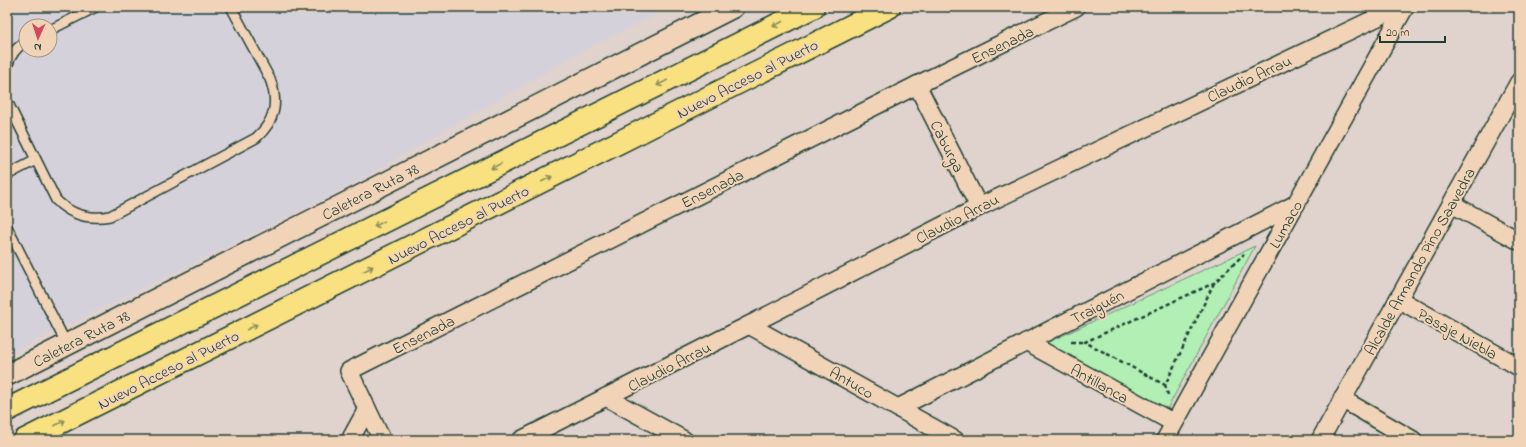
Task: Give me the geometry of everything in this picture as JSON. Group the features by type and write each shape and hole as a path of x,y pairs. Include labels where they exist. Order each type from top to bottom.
{"highway":[{"name":"Nuevo Acceso al Puerto","path":"7,410 813,7"},
{"name":"Nuevo Acceso al Puerto","path":"25,440 889,7"}],"street":[{"name":"Caletera Ruta 78","path":"7,375 733,7"},
{"name":"Ensenada","path":"367,409 349,372 917,85 1076,7"},
{"name":"Claudio Arrau","path":"520,440 979,207 1399,7"},
{"name":"Lumaco","path":"1165,440 1405,7"},
{"name":"Alcalde Armando Pino Saavedra","path":"1320,440 1452,204 1514,101 1519,82"},
{"name":"Caburga","path":"917,85 979,207"},
{"name":"Traiguén","path":"898,408 1296,204"},
{"path":"1452,204 1519,241"},
{"name":"Pasaje Niebla","path":"1398,299 1519,367"},
{"name":"Antuco","path":"749,325 955,440"},
{"name":"Antillanca","path":"1026,342 1174,423"},
{"path":"606,397 684,440"},
{"path":"1342,399 1413,440"},
{"path":"350,440 367,409"},
{"path":"367,409 382,440"}],"lane":[{"path":"58,26 96,7"},
{"path":"7,101 56,200 64,208 83,217 101,218 110,216 256,138 264,131 274,110 274,89 231,7"},
{"path":"7,67 12,55 18,47"},
{"path":"7,175 36,160"},
{"path":"7,227 67,345"}],"path":[{"path":"1214,283 1165,385 1084,342 1193,293 1214,283"}],"shaded area":[{"path":"7,7 672,7 586,49 345,188 7,355"}],"green space":[{"path":"1255,246 1165,413 1040,346"}]}
